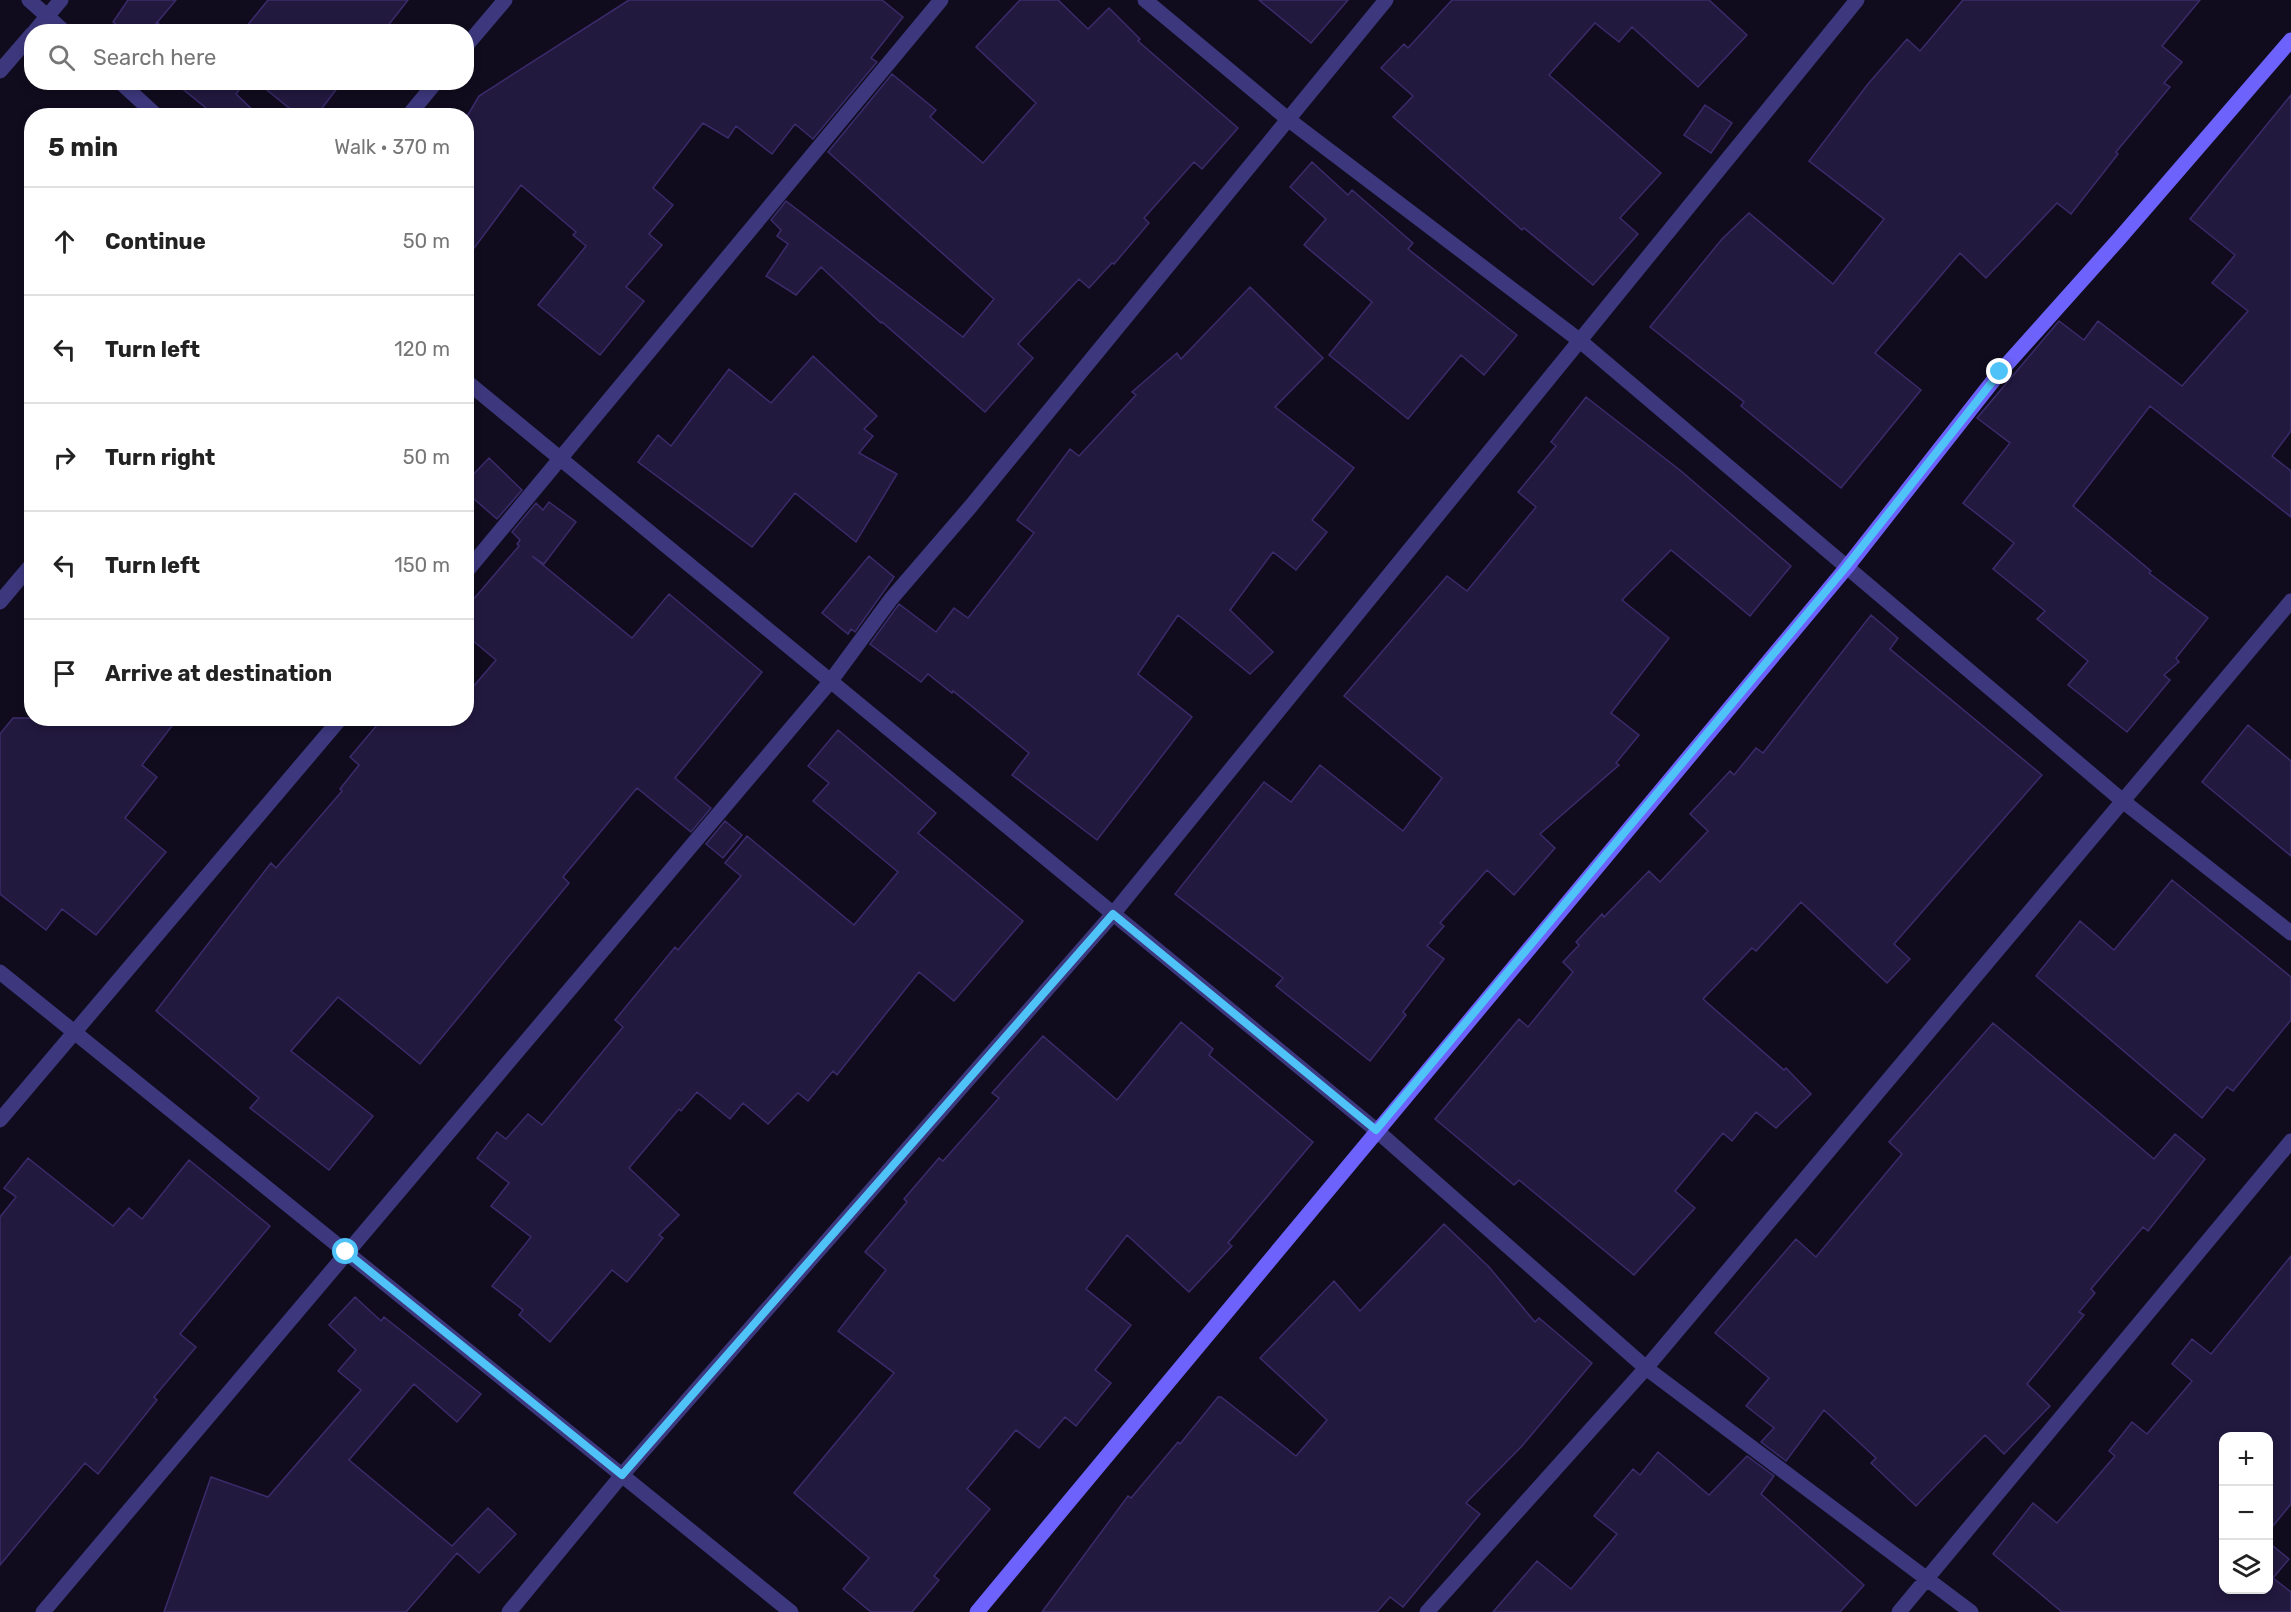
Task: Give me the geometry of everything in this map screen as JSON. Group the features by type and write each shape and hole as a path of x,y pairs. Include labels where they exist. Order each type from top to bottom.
{"main road":[{"path":"977,1612 1846,567 2000,372 2119,239 2291,40"}],"street":[{"path":"29,0 56,24"},
{"path":"41,24 61,0"},
{"path":"474,37 505,0"},
{"path":"474,563 563,459 941,0"},
{"path":"1145,0 1288,120 1580,340 2124,802 2291,933"},
{"path":"42,1612 830,682 891,599 971,506 1386,0"},
{"path":"510,1612 622,1475 1113,914 1857,0"},
{"path":"0,71 24,43"},
{"path":"129,90 148,108"},
{"path":"415,108 429,90"},
{"path":"474,387 1376,1130 1646,1368 1928,1577 1971,1612"},
{"path":"0,602 24,574"},
{"path":"1427,1612 1646,1368 2291,601"},
{"path":"0,1120 334,726"},
{"path":"0,972 790,1612"},
{"path":"1899,1612 2291,1141"}],"building":[{"path":"128,0 176,0 157,22 159,24 116,24 113,22"},
{"path":"268,0 408,0 389,24 248,24"},
{"path":"629,0 882,0 903,17 871,58 877,62 813,139 795,124 772,154 736,126 728,138 703,123 653,188 673,205 649,234 662,245 626,287 644,301 600,355 538,305 586,246 573,235 576,232 521,185 474,248 474,108 472,108 479,96"},
{"path":"1020,0 1058,0 1088,29 1109,8 1140,39 1138,41 1238,128 1202,169 1194,162 1144,218 1149,223 1114,264 1112,263 1089,288 1079,279 1018,344 1033,358 985,412 881,323 821,267 796,295 766,276 788,244 777,236 781,230 771,220 786,201 963,337 994,299 828,152 892,74 936,110 930,117 983,163 1036,103 976,47"},
{"path":"1259,0 1348,0 1311,43"},
{"path":"1452,0 1709,0 1747,35 1698,87 1632,27 1619,42 1595,23 1549,75 1661,173 1620,218 1638,234 1593,285 1524,228 1522,230 1393,117 1413,96 1381,68 1404,44 1408,48"},
{"path":"1963,0 2200,0 2162,46 2182,62 2164,83 2170,87 2116,152 2118,154 2071,214 2057,203 1986,278 1960,253 1875,353 1921,390 1841,488 1741,406 1744,402 1650,327 1722,239 1749,213 1833,284 1884,219 1809,161 1868,84 1907,39 1920,51"},
{"path":"184,90 239,90 236,94 251,108 206,108"},
{"path":"267,90 336,90 322,108 289,108"},
{"path":"2291,95 2291,431 2272,456 2291,471 2291,517 2150,406 2073,506 2151,571 2149,573 2208,618 2176,658 2179,662 2164,675 2170,680 2127,732 2068,685 2088,661 2037,619 2045,611 1993,569 2014,543 1963,503 2010,443 1977,418 2059,321 2084,340 2098,321 2182,386 2248,311 2212,283 2235,255 2190,219"},
{"path":"1705,105 1732,123 1711,153 1684,135"},
{"path":"1312,162 1348,195 1352,190 1413,243 1408,249 1517,335 1484,375 1461,355 1408,419 1329,355 1372,302 1304,245 1326,219 1290,187"},
{"path":"1250,287 1323,358 1275,407 1354,468 1312,520 1327,532 1296,570 1273,552 1230,610 1273,652 1250,674 1178,615 1138,674 1192,717 1097,840 1012,775 1029,753 953,691 952,693 928,674 921,682 870,644 899,604 936,632 954,608 968,618 1034,533 1017,520 1070,449 1079,456 1136,395 1132,392 1177,353 1181,359"},
{"path":"813,356 877,416 864,429 873,436 859,453 897,474 856,542 795,493 752,547 638,462 658,435 671,446 729,369 771,403"},
{"path":"1586,397 1681,471 1791,566 1750,616 1671,550 1622,600 1669,638 1611,713 1639,735 1616,763 1619,765 1540,834 1555,848 1514,895 1487,870 1440,923 1444,926 1427,946 1444,959 1403,1012 1406,1015 1370,1061 1276,986 1283,978 1175,894 1264,782 1291,802 1320,765 1403,831 1442,778 1344,696 1447,576 1467,591 1536,507 1518,492 1556,446 1551,442"},
{"path":"489,458 522,490 497,519 474,499 474,474"},
{"path":"549,502 576,522 544,564 532,556 632,638 669,594 762,672 675,778 711,808 691,832 637,788 563,877 569,883 420,1064 338,997 291,1051 373,1116 329,1170 250,1108 259,1098 156,1011 271,863 276,868 342,791 340,789 359,765 350,757 376,726 474,726 474,686 496,660 474,642 474,599 519,546 517,544 520,540 512,532 536,503 543,510"},
{"path":"869,556 894,577 855,632 851,629 848,634 822,613"},
{"path":"1871,615 1898,638 1890,649 2042,775 1894,944 1910,959 1887,983 1801,902 1756,951 1752,948 1703,999 1784,1070 1786,1068 1811,1094 1776,1128 1756,1112 1732,1141 1723,1133 1675,1191 1695,1208 1634,1275 1519,1180 1514,1185 1435,1119 1519,1019 1528,1027 1573,972 1563,962 1579,945 1576,942 1602,914 1604,917 1649,871 1660,882 1708,831 1690,814 1730,771 1734,775 1756,748 1763,753"},
{"path":"13,718 24,718 24,726 172,726 142,765 157,777 125,818 166,852 96,935 62,909 46,930 0,894 0,734"},
{"path":"2248,725 2291,761 2291,856 2202,782"},
{"path":"838,730 936,813 918,833 1023,921 954,1001 919,972 837,1075 833,1071 808,1101 798,1093 768,1124 743,1103 730,1119 697,1092 681,1111 679,1109 629,1168 679,1215 659,1235 663,1238 627,1282 612,1270 550,1342 519,1315 523,1310 492,1286 531,1237 491,1206 509,1183 477,1158 497,1132 506,1139 528,1114 542,1125 623,1027 615,1020 675,947 678,950 741,876 725,863 747,836 854,925 898,872 813,801 829,783 808,766"},
{"path":"725,821 742,835 723,858 706,844"},
{"path":"2172,880 2291,977 2291,1020 2233,1091 2227,1087 2202,1118 2036,976 2080,921 2114,950"},
{"path":"1181,1022 1213,1049 1209,1055 1313,1142 1228,1243 1232,1246 1189,1292 1127,1235 1086,1289 1131,1325 1095,1370 1111,1383 1076,1426 1065,1417 1039,1448 1016,1430 967,1489 990,1509 934,1576 939,1580 912,1612 871,1612 843,1589 869,1558 794,1493 894,1373 838,1331 886,1270 865,1252 907,1202 904,1199 939,1158 943,1161 999,1098 992,1093 1043,1036 1117,1100"},
{"path":"1993,1023 2154,1159 2175,1134 2205,1159 2148,1231 2143,1227 2091,1289 2095,1293 2079,1312 2084,1315 2027,1384 2050,1406 2004,1454 1985,1435 1916,1506 1871,1463 1876,1458 1824,1410 1786,1461 1761,1442 1774,1428 1746,1406 1769,1378 1715,1333 1796,1239 1816,1257 1902,1154 1889,1142"},
{"path":"28,1158 113,1226 129,1208 142,1219 189,1160 270,1226 180,1334 196,1347 154,1397 157,1400 98,1474 85,1463 0,1565 0,1217 16,1197 4,1188"},
{"path":"1444,1224 1489,1267 1535,1322 1539,1318 1592,1363 1522,1446 1466,1503 1480,1514 1403,1607 1390,1597 1377,1612 1042,1612 1128,1496 1131,1498 1178,1442 1180,1444 1218,1397 1221,1397 1296,1456 1327,1420 1260,1358 1334,1281 1360,1311"},
{"path":"2291,1256 2291,1504 2273,1526 2273,1432 2219,1432 2219,1594 2273,1594 2273,1578 2291,1592 2291,1612 2062,1612 1993,1554 2033,1503 2057,1523 2115,1456 2109,1451 2132,1422 2147,1434 2192,1381 2172,1364 2192,1339 2211,1354"},
{"path":"355,1297 381,1321 384,1317 481,1394 457,1422 414,1384 349,1460 452,1546 488,1508 516,1534 479,1573 457,1553 406,1612 164,1612 211,1477 268,1497 361,1390 338,1371 356,1350 329,1325"},
{"path":"1658,1452 1709,1495 1747,1456 1774,1476 1761,1494 1864,1585 1840,1612 1493,1612 1537,1561 1571,1589 1617,1534 1594,1516 1633,1469 1640,1475"},
{"path":"2273,1546 2289,1559 2273,1578"}],"route":[{"path":"346,1252 622,1475 1113,914 1376,1130 1846,567 2000,372"}]}
